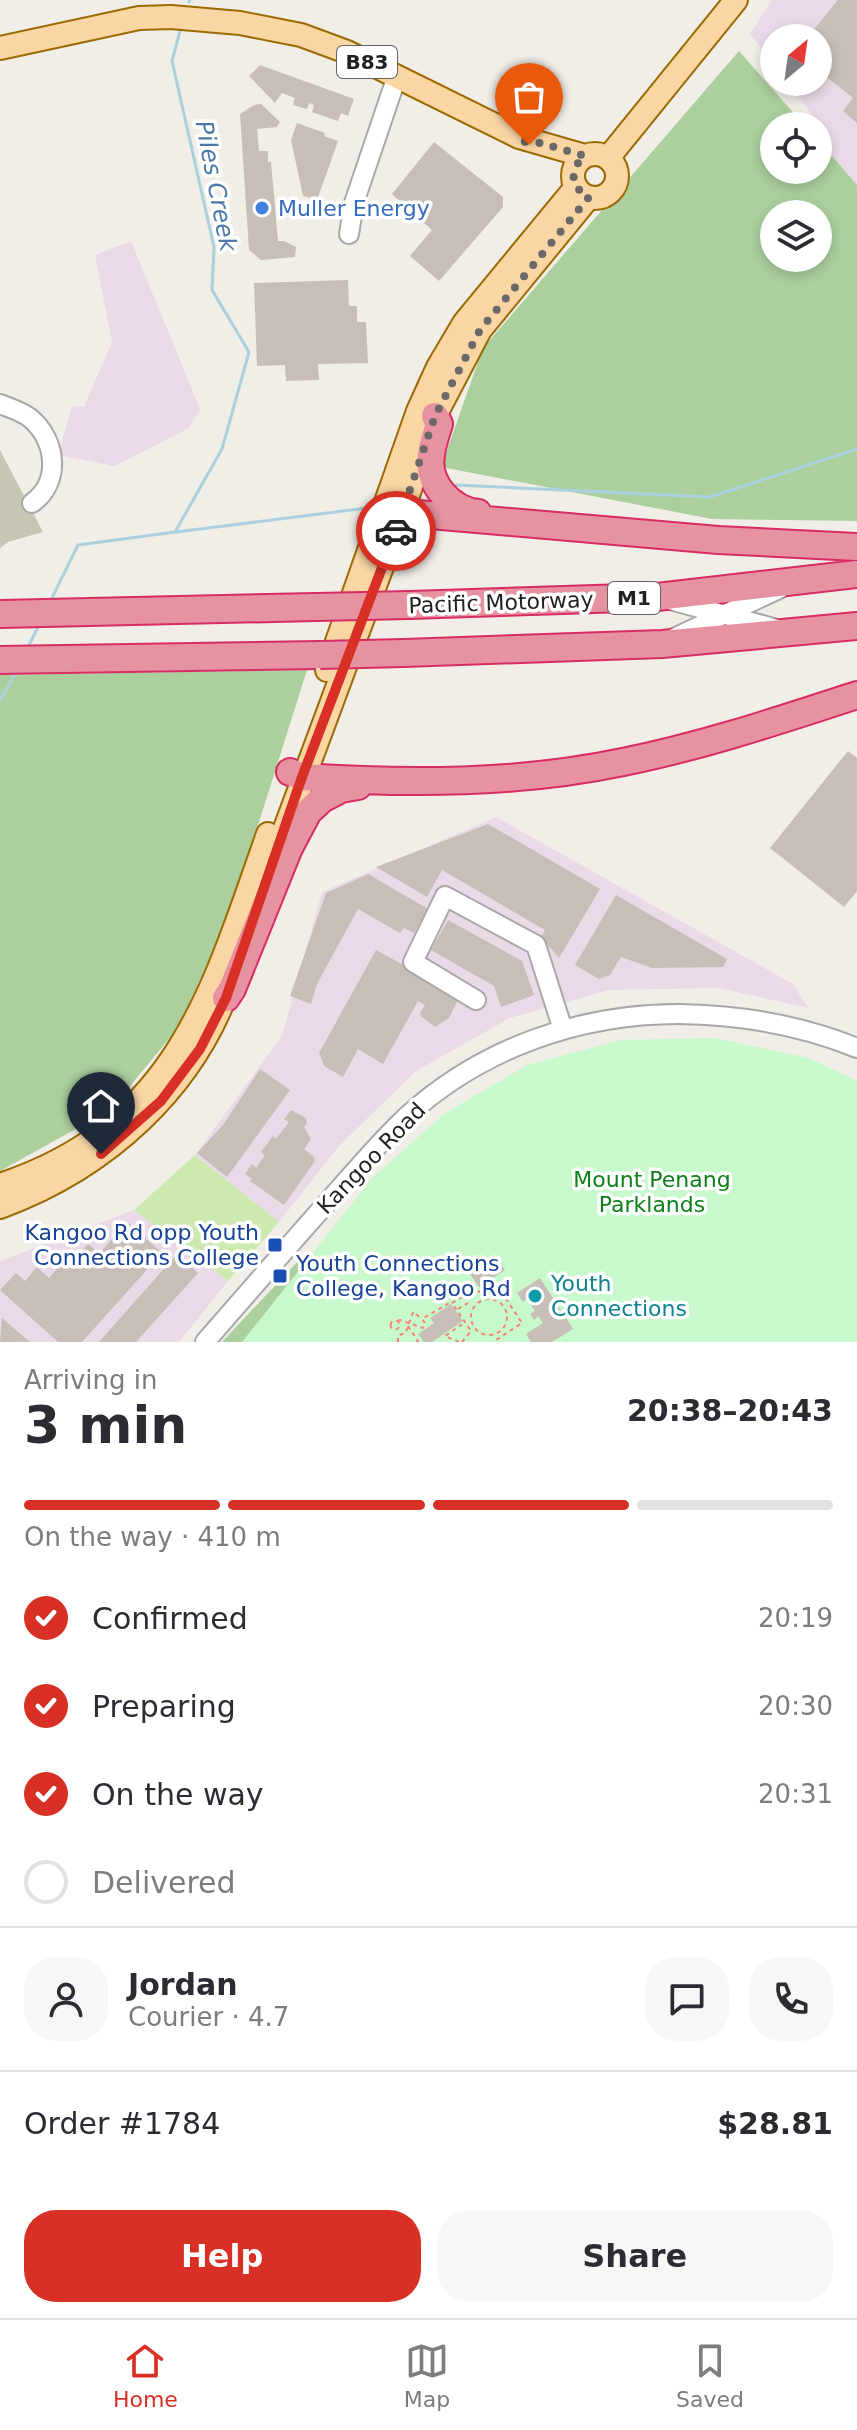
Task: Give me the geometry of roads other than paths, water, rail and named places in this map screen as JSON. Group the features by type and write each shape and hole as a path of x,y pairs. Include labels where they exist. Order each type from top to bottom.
{"highway":[{"path":"435,416 439,424 430,465 436,484 444,495 467,512 510,517 513,522"},
{"path":"393,512 718,540 857,547"},
{"name":"Pacific Motorway","path":"0,614 657,597 857,574"},
{"name":"M1","path":"0,660 404,653 662,644 857,626"},
{"path":"296,775 384,782 502,778 619,763 675,751 857,695"},
{"path":"226,998 289,848 308,812 322,799 341,789 381,785 384,782"}],"main road":[{"path":"393,512 418,411 438,367 464,323 586,174 736,0"},
{"name":"B83","path":"0,48 139,18 171,17 240,23 301,35 347,52 397,76 586,174"},
{"path":"0,1185 79,1150 122,1116 175,1058 195,1024 219,972 296,775 393,512 435,416 480,330 586,174"},
{"path":"0,1207 67,1178 118,1142 161,1101 189,1066 226,998 296,775"}],"street":[{"path":"349,234 354,203 397,76"},
{"path":"0,404 30,418 41,429 52,453 50,482 32,503"},
{"path":"662,644 794,581"},
{"path":"657,597 795,633"},
{"path":"476,1000 413,962 445,896 536,945 563,1030"},
{"name":"Kangoo Road","path":"205,1342 407,1117 451,1082 524,1043 593,1021 654,1014 716,1015 777,1024 857,1048"}],"waterway":[{"name":"Piles Creek","path":"49,604 78,545 175,532 222,449 249,352 212,290 214,247 172,61 180,31"},
{"path":"456,485 710,497 857,449"},
{"path":"176,532 367,508"},
{"name":"Piles Creek","path":"28,647 39,625"},
{"name":"Piles Creek","path":"0,700 16,672"}],"place":[{"name":"Muller Energy","path":"262,208"},
{"name":"Kangoo Rd opp Youth Connections College","path":"275,1245"},
{"name":"Youth Connections College, Kangoo Rd","path":"280,1276"},
{"name":"Youth Connections","path":"535,1296"}],"park label":[{"name":"Mount Penang Parklands","path":"652,1192"}]}
